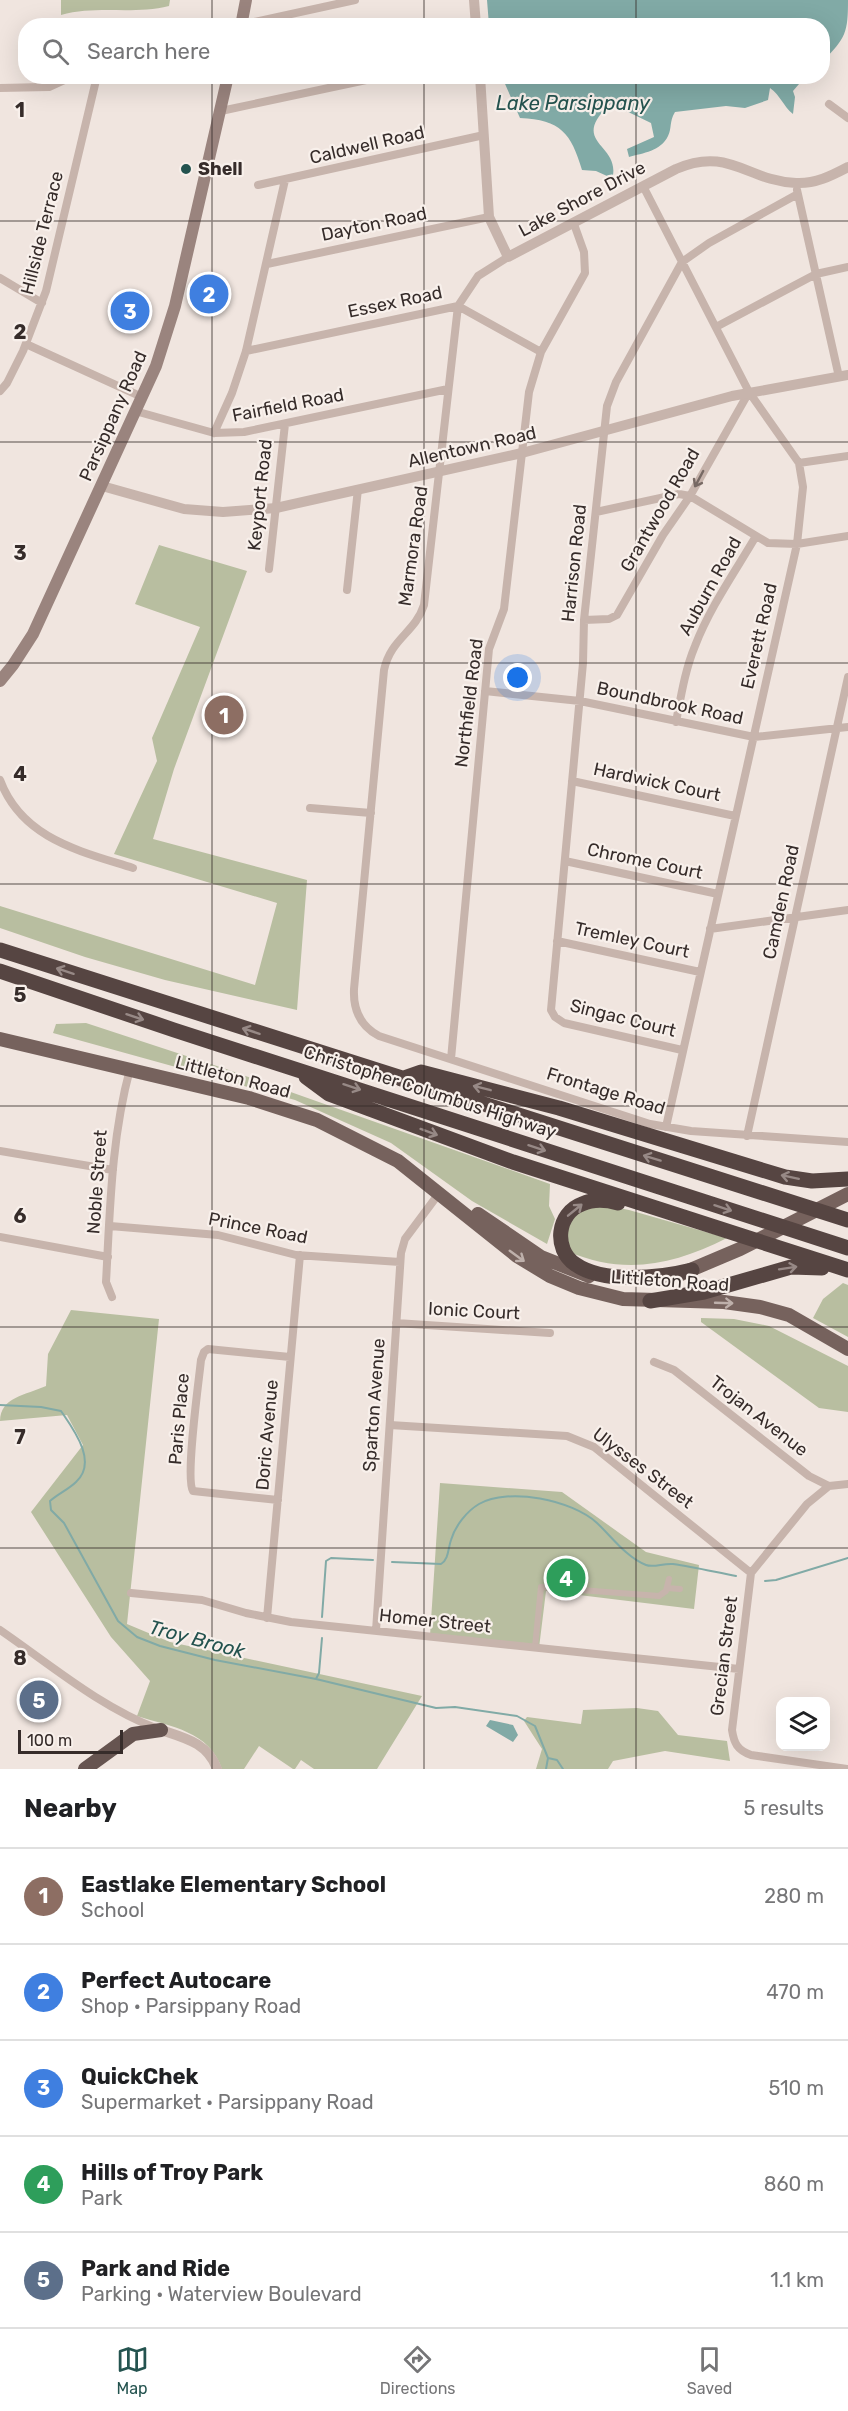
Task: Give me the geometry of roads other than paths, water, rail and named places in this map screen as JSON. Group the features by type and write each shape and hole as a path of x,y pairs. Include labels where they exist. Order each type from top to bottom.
{"highway":[{"name":"Christopher Columbus Highway","path":"0,950 848,1220"},
{"name":"Christopher Columbus Highway","path":"0,970 296,1069 848,1248"},
{"path":"296,1069 329,1094 513,1162 848,1270"},
{"path":"401,1079 421,1072 559,1108 785,1177 812,1181 848,1179"},
{"path":"704,1174 806,1197 848,1210"},
{"path":"692,1270 631,1277 585,1269 570,1260 563,1250 562,1225 568,1215 578,1206 590,1201 607,1201 734,1233"},
{"path":"650,1301 704,1292 791,1267 848,1270"},
{"path":"85,1769 133,1734 161,1730"}],"main road":[{"path":"242,18 246,0"},
{"name":"Parsippany Road","path":"0,681 33,634 156,366 169,330 226,84"},
{"name":"Littleton Road","path":"0,1039 249,1098 298,1113 377,1149 414,1171 517,1256 550,1276 600,1294 650,1301 724,1302 760,1307 789,1315 848,1348"},
{"name":"Littleton Road","path":"440,1192 472,1209 541,1257 584,1275 615,1281 641,1282 678,1276 740,1250 848,1194"}],"street":[{"path":"273,18 356,0"},
{"path":"474,0 475,18"},
{"path":"0,88 49,87 56,84"},
{"name":"Hillside Terrace","path":"0,391 7,383 26,344 42,303 95,84"},
{"path":"221,111 348,84"},
{"name":"Lake Shore Drive","path":"481,84 489,217 508,257 685,165 714,160 736,165 774,179 797,183 818,181 848,167"},
{"path":"829,104 848,118"},
{"name":"Caldwell Road","path":"258,185 484,135"},
{"path":"214,433 232,393 246,351 285,180"},
{"path":"797,183 796,195 802,209 816,274 844,376"},
{"name":"Everett Road","path":"643,186 749,392 799,463 804,482 797,544 666,1127"},
{"name":"Harrison Road","path":"555,1017 551,1010 584,663 584,620 607,406 616,382 682,262 709,243 796,195"},
{"name":"Dayton Road","path":"267,264 489,217"},
{"name":"Northfield Road","path":"451,1059 489,649 504,609 529,392 541,352 585,273 584,252 574,224"},
{"name":"Marmora Road","path":"364,1026 357,1016 353,1001 384,670 393,645 415,624 424,605 458,306 478,276 508,257"},
{"path":"716,327 816,274 848,267"},
{"path":"0,278 42,303"},
{"name":"Essex Road","path":"246,351 458,306 541,352"},
{"path":"26,344 142,397"},
{"name":"Allentown Road","path":"102,486 184,509 223,512 276,508 522,453 749,392 844,376"},
{"name":"Fairfield Road","path":"135,411 214,433 244,432 448,389"},
{"name":"Grantwood Road","path":"584,620 609,619 617,615 663,535 690,496 749,392"},
{"name":"Keyport Road","path":"269,569 285,424"},
{"path":"799,463 848,456"},
{"path":"347,590 358,489"},
{"path":"596,512 679,494 690,496 768,543 797,544 848,536"},
{"name":"Auburn Road","path":"676,722 683,684 694,647 704,624 756,536"},
{"name":"Camden Road","path":"747,1136 848,677"},
{"name":"Boundbrook Road","path":"485,691 580,701 754,737 848,727"},
{"path":"0,780 12,802 24,817 54,842 133,868"},
{"name":"Hardwick Court","path":"572,781 735,816"},
{"path":"310,808 371,813"},
{"name":"Chrome Court","path":"565,861 718,894"},
{"path":"711,929 848,910"},
{"name":"Tremley Court","path":"557,941 700,972"},
{"name":"Singac Court","path":"555,1017 564,1023 682,1050"},
{"name":"Frontage Road","path":"364,1026 379,1036 630,1118 666,1127 747,1136 848,1142"},
{"name":"Noble Street","path":"112,1297 106,1282 113,1170 117,1122 130,1070"},
{"path":"0,1151 113,1170"},
{"name":"Sparton Avenue","path":"376,1631 400,1262 405,1239 440,1192"},
{"name":"Prince Road","path":"110,1226 218,1235 300,1255 400,1262"},
{"path":"0,1237 108,1257"},
{"name":"Doric Avenue","path":"267,1618 300,1255"},
{"name":"Ionic Court","path":"396,1323 550,1333"},
{"name":"Paris Place","path":"278,1500 193,1491 190,1482 194,1431 201,1360 204,1352 208,1349 290,1357"},
{"name":"Trojan Avenue","path":"654,1362 674,1370 796,1467 829,1486"},
{"name":"Ulysses Street","path":"390,1425 567,1436 583,1441 751,1573"},
{"path":"829,1486 848,1484"},
{"name":"Grecian Street","path":"829,1486 807,1504 751,1573 732,1730 733,1740 738,1748 751,1755 847,1769"},
{"path":"535,1647 541,1587 659,1596 667,1588 669,1580"},
{"path":"667,1588 680,1589"},
{"name":"Homer Street","path":"131,1593 202,1600 267,1618 739,1669"},
{"path":"0,1630 114,1709 138,1722 194,1741 214,1760 217,1769"}],"water":[{"path":"487,0 848,0 844,34 830,54 830,18 488,18"},
{"name":"Lake Parsippany","path":"505,84 799,84 793,91 795,97 793,114 770,88 768,100 745,108 726,106 675,112 668,136 661,145 651,151 629,157 627,149 654,137 651,123 609,105 594,127 594,135 613,164 613,175 607,176 596,171 582,170 568,138 555,126 534,119 520,118"},
{"path":"490,1720 513,1725 518,1735 513,1742 486,1726"}],"waterway":[{"name":"Troy Brook","path":"0,1405 41,1407 61,1411 72,1427 82,1446 85,1465 76,1482 50,1501 51,1510 64,1523 118,1621 137,1637 160,1646 215,1660 316,1679 436,1708 455,1707 517,1716 535,1726 548,1758 546,1769"},
{"path":"392,1562 441,1564 447,1556 455,1529 470,1511 479,1504 492,1499 523,1496 557,1502 586,1515 626,1552 646,1565 673,1564 736,1576"},
{"path":"322,1617 326,1561 331,1558 373,1560"},
{"path":"765,1581 776,1580 848,1558"},
{"path":"316,1679 319,1673 322,1638"},
{"path":"548,1758 557,1760 563,1769"}],"place":[{"name":"Shell","path":"186,169"},
{"name":"Perfect Autocare","path":"209,294"},
{"name":"QuickChek","path":"130,311"},
{"name":"Eastlake Elementary School","path":"224,715"},
{"name":"Hills of Troy Park","path":"566,1578"},
{"name":"Park and Ride","path":"39,1700"}]}
